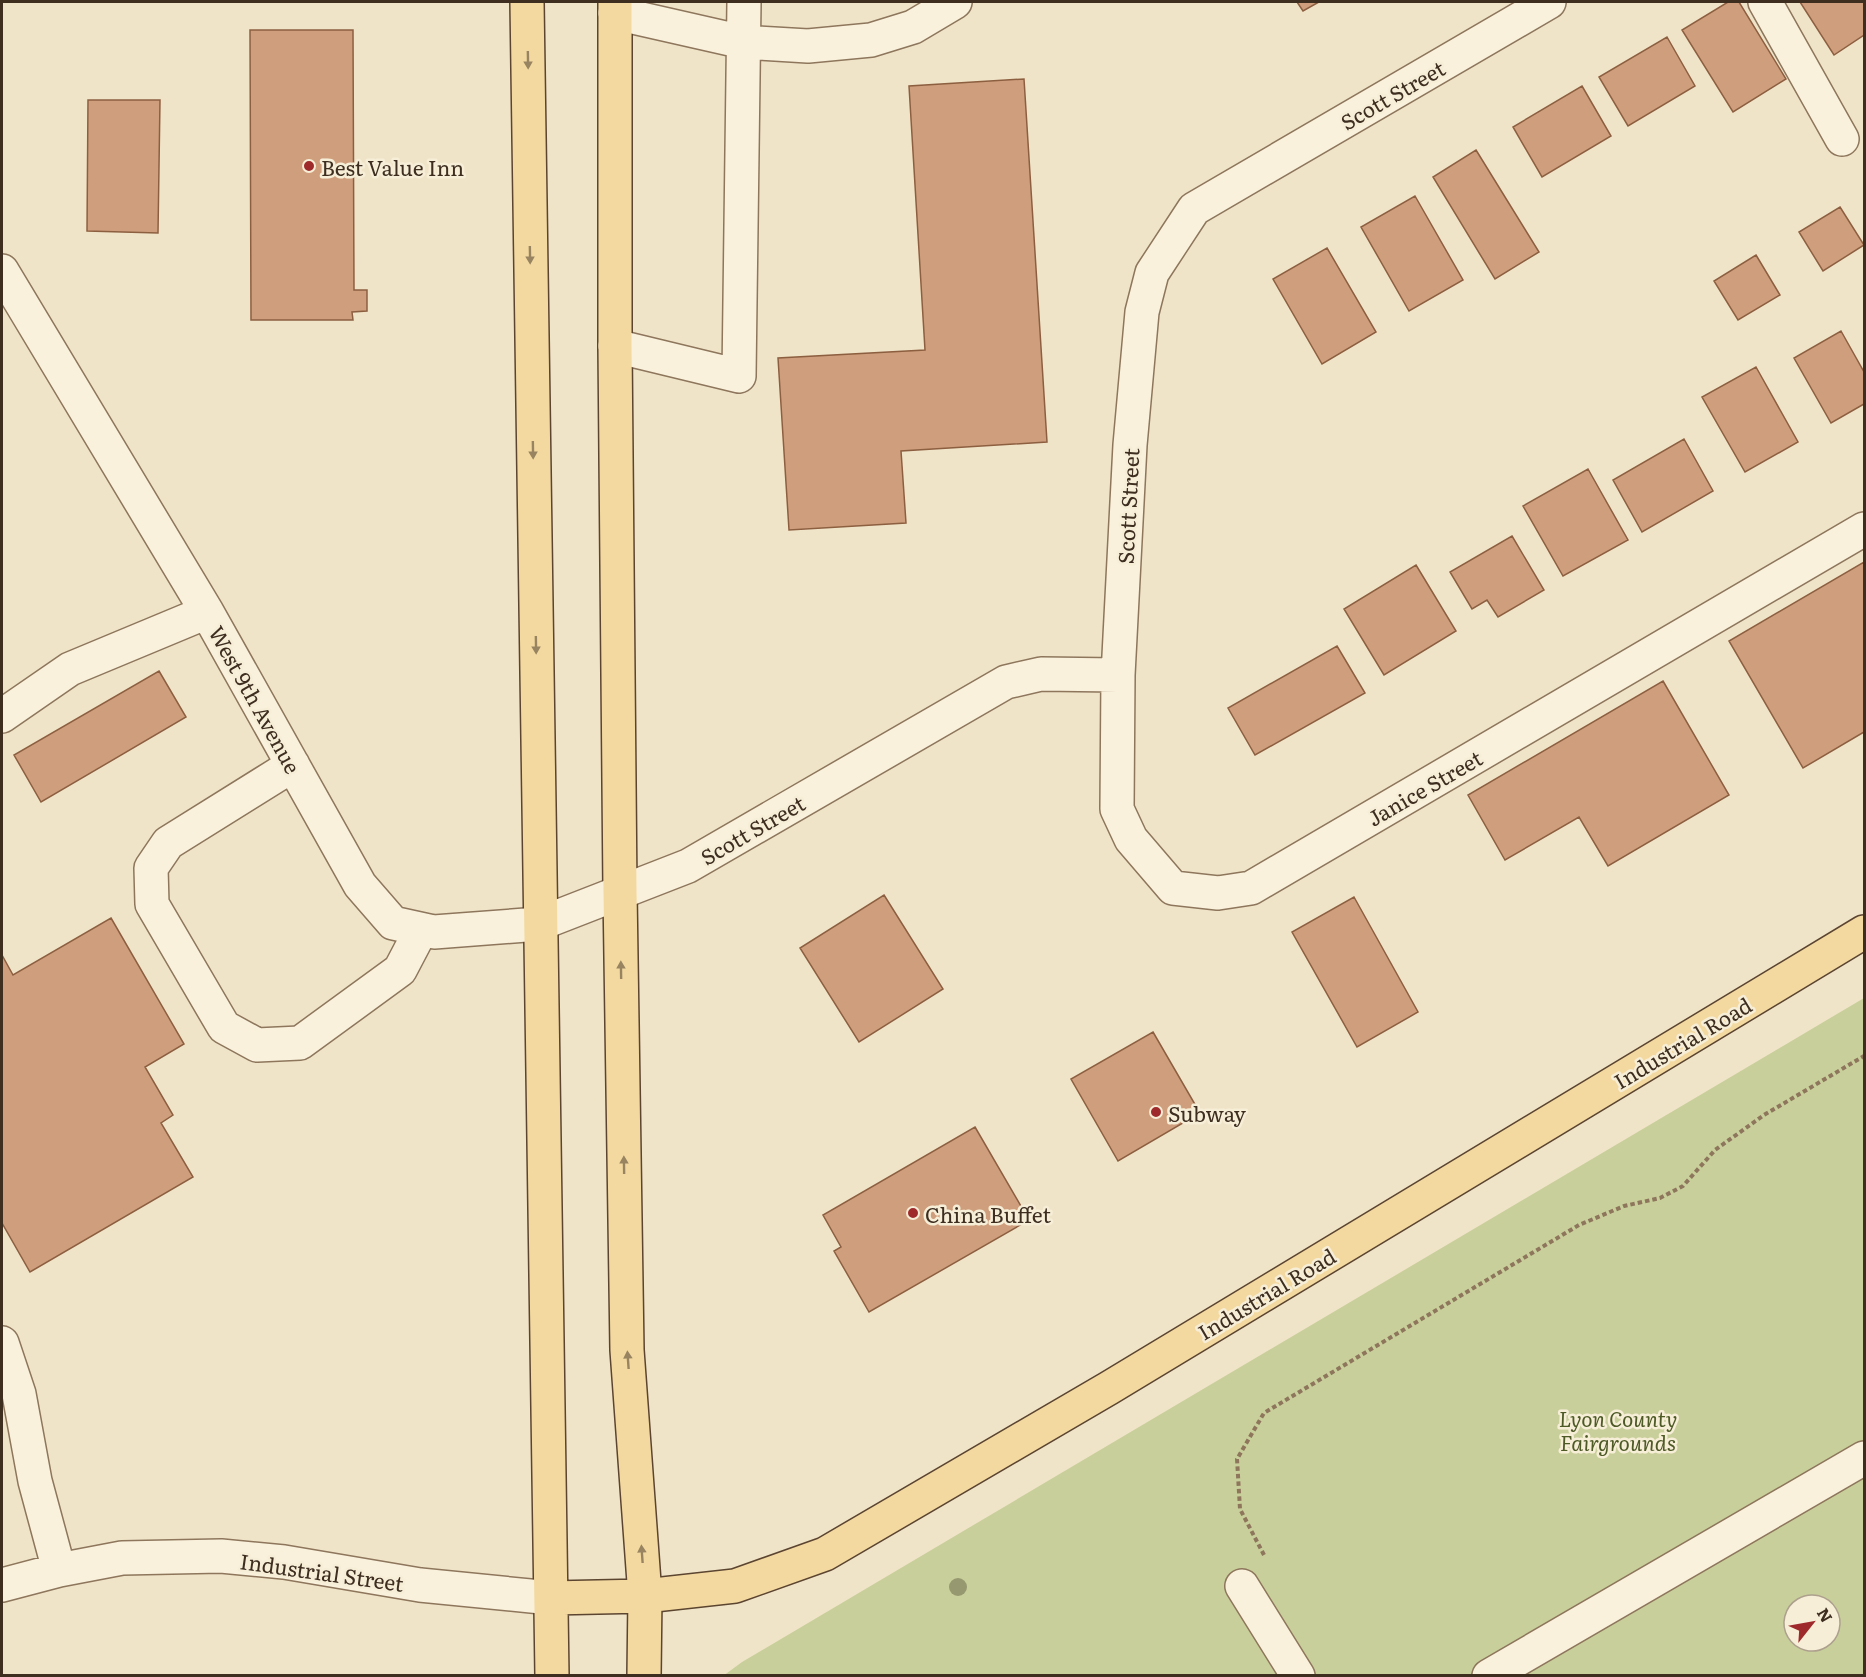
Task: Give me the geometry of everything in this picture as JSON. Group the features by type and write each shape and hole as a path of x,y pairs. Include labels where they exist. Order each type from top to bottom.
{"main road":[{"path":"527,2 552,1676"},
{"path":"615,7 615,346 627,1350 645,1596 644,1676"},
{"name":"Industrial Road","path":"645,1596 735,1586 825,1554 1109,1388 1864,932"},
{"name":"Industrial Street","path":"551,1598 645,1596"}],"street":[{"path":"615,346 739,376 744,2"},
{"path":"615,7 743,42 808,46 871,40 913,27 955,2"},
{"name":"Scott Street","path":"620,892 688,866 1006,682 1041,674 1118,675 1130,445 1142,312 1152,273 1194,209 1549,2"},
{"path":"1765,2 1842,139"},
{"name":"West 9th Avenue","path":"2,271 207,612 360,885 393,923 434,932 539,924 620,892"},
{"name":"Janice Street","path":"1118,675 1117,809 1131,839 1173,888 1218,893 1251,888 1864,529"},
{"path":"2,716 70,669 207,612"},
{"path":"293,765 168,843 150,868 152,904 224,1027 257,1045 300,1043 400,970 421,930"},
{"path":"2,1343 19,1394 35,1481 59,1570"},
{"path":"1489,1676 1864,1458"},
{"name":"Industrial Street","path":"2,1585 59,1570 122,1558 221,1556 284,1562 420,1586 551,1598"},
{"path":"1242,1586 1298,1676"}],"path":[{"path":"1266,1559 1240,1509 1237,1459 1264,1413 1579,1225 1624,1206 1660,1198 1683,1186 1715,1150 1764,1115 1864,1056"}],"green space":[{"name":"Lyon County Fairgrounds","path":"1864,998 1864,1675 723,1676 742,1662"}],"building":[{"path":"1297,2 1319,2 1303,11"},
{"path":"1728,2 1739,2 1786,79 1733,112 1682,30"},
{"path":"1800,2 1864,2 1864,35 1834,55"},
{"path":"250,30 353,30 354,290 367,290 367,311 352,312 353,320 251,320"},
{"path":"1667,37 1695,86 1628,126 1599,77"},
{"path":"1024,79 1047,442 901,451 906,523 789,530 778,358 925,350 909,86"},
{"path":"1582,86 1611,136 1542,177 1513,127"},
{"path":"88,100 160,100 158,233 87,231"},
{"path":"1476,150 1539,252 1495,279 1433,177"},
{"path":"1415,196 1463,280 1409,311 1361,227"},
{"path":"1840,207 1864,245 1823,271 1799,232"},
{"path":"1327,248 1376,332 1322,364 1273,279"},
{"path":"1756,255 1780,295 1738,320 1714,281"},
{"path":"1841,331 1864,372 1864,404 1831,423 1794,358"},
{"path":"1756,367 1798,442 1745,472 1702,397"},
{"path":"1684,439 1713,491 1642,532 1613,480"},
{"path":"1588,469 1628,540 1563,576 1523,506"},
{"path":"1512,536 1544,590 1498,617 1487,600 1472,609 1450,572"},
{"path":"1864,562 1864,732 1803,768 1729,641"},
{"path":"1416,565 1456,631 1384,675 1344,609"},
{"path":"1337,646 1365,693 1255,755 1228,708"},
{"path":"159,671 186,717 41,802 14,755"},
{"path":"1663,681 1729,795 1608,866 1579,817 1505,860 1468,795"},
{"path":"884,895 943,989 859,1042 800,948"},
{"path":"1354,897 1418,1012 1357,1047 1292,932"},
{"path":"111,918 184,1044 145,1067 173,1115 161,1123 193,1177 30,1272 2,1223 2,955 13,975"},
{"path":"1153,1032 1200,1113 1118,1161 1071,1079"},
{"path":"975,1127 1029,1220 869,1312 834,1251 841,1247 823,1215"}],"place":[{"name":"Best Value Inn","path":"309,166"},
{"name":"Subway","path":"1156,1112"},
{"name":"China Buffet","path":"913,1213"}]}
